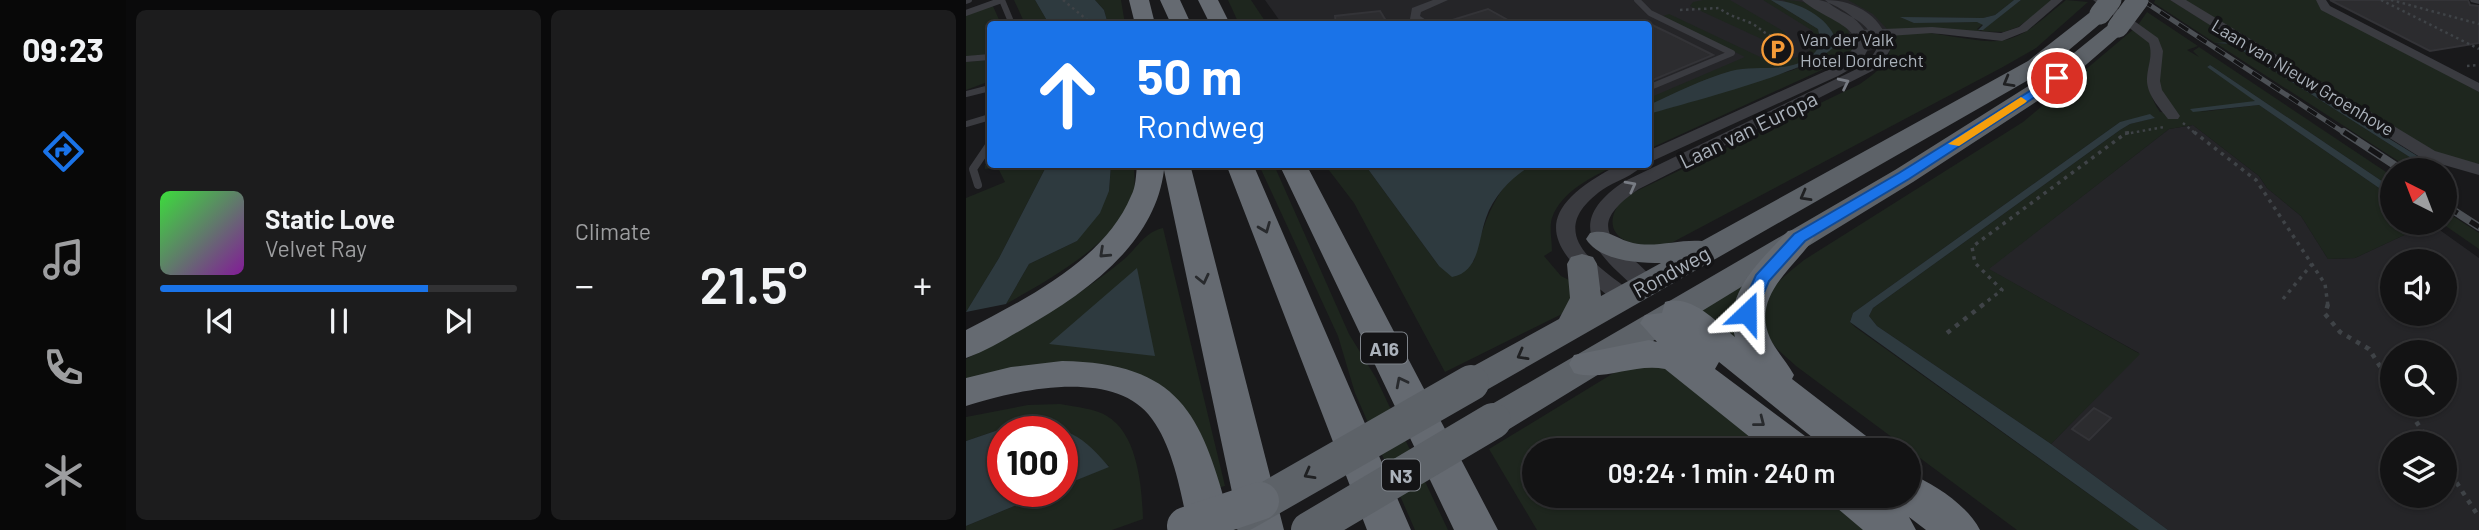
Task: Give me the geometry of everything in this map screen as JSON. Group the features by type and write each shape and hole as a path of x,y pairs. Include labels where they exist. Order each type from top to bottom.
{"highway":[{"path":"1139,0 1143,21"},
{"path":"1170,0 1180,21"},
{"path":"1208,0 1218,21"},
{"name":"Rondweg","path":"1309,530 1904,176 2057,78 2118,27 2138,0"},
{"name":"Rondweg","path":"1221,530 1261,516 1471,383 2036,66 2103,5"},
{"path":"966,345 1044,300 1110,249 1134,220 1146,199 1150,168"},
{"path":"1174,530 1261,516 1177,168"},
{"path":"1240,168 1389,530"},
{"name":"A16","path":"1294,168 1476,530"},
{"path":"1799,238 1762,279 1750,303 1748,325 1761,357 1807,411"},
{"name":"N3","path":"1591,251 1613,248 1646,256 1713,247"},
{"path":"1572,327 1586,298 1591,251"},
{"path":"1635,291 1667,317 1807,411 1841,438"},
{"path":"1667,317 1716,372 1725,395"},
{"path":"1587,365 1649,354 1675,358 1780,438"},
{"path":"966,392 1049,375 1098,376 1133,385 1155,397 1178,431 1211,530"},
{"path":"966,403 1005,394 1055,388 1101,393 1120,399 1139,410 1169,436 1183,454 1200,491"},
{"path":"1921,501 1958,530"},
{"path":"1868,508 1894,530"}],"street":[{"path":"1421,21 1414,17 1416,10 1443,0"},
{"path":"1809,0 1839,14 1860,34 1932,30 1982,37 2008,36 2029,26 2058,0"},
{"path":"1832,0 1863,15 1880,32"},
{"name":"Laan van Nieuw Groenhove","path":"2177,0 2429,155 2452,172 2479,182"},
{"path":"2321,0 2325,8 2479,88"},
{"path":"2103,5 2154,41 2157,49 2151,84 2157,98 2178,120"},
{"name":"Laan van Europa","path":"1591,251 1602,211 1615,195 1868,71 1882,54 1880,32"},
{"name":"Laan van Europa","path":"1652,156 1843,67 1860,53 1860,34"},
{"name":"Laan van Nieuw Groenhove","path":"2429,155 2479,170"},
{"path":"1627,168 1595,186 1570,212 1565,230 1567,243 1616,261 1635,291"},
{"path":"1591,251 1635,291"}],"lane":[{"path":"966,13 1002,0 1011,21"},
{"path":"1637,0 1650,13 1732,53 1652,86"},
{"path":"966,59 987,57"},
{"path":"966,94 987,89"},
{"path":"966,124 987,118"},
{"path":"978,185 973,169 987,148"}],"path":[{"path":"1063,0 1088,21"},
{"path":"2381,0 2479,49"},
{"path":"2391,0 2479,24"},
{"path":"1680,10 1719,8 1729,16 1753,23 1765,35 1776,37"},
{"path":"2449,21 2453,17"},
{"path":"1947,333 2002,290 1975,263 1972,247 2126,133 2178,120 2256,180 2325,284 2328,305 2325,314 2340,331 2369,349 2380,366"},
{"path":"2283,299 2312,264"},
{"path":"2457,483 2479,517"}],"shaded area":[{"path":"1014,0 1035,0 1047,21 1024,21"},
{"path":"1035,0 1095,0 1104,10 1107,21 1047,21"},
{"path":"1095,0 1121,0 1124,21 1107,21 1104,10"},
{"path":"1228,0 1251,0 1265,21 1238,21"},
{"path":"1265,0 2014,0 1968,27 1710,89 1652,108 1652,21 1280,21"},
{"path":"1730,0 1783,31 1786,34 1784,44 1779,47 1690,6 1693,2"},
{"path":"1763,0 1771,0 1818,29 1821,43 1813,54 1791,66 1725,73 1652,104 1652,97 1745,57 1663,16 1669,14 1775,64 1807,54 1814,44 1813,31"},
{"path":"1771,0 1792,3 1812,12 1828,26 1837,44 1804,65 1778,75 1652,113 1652,104 1710,78 1742,69 1780,67 1804,61 1821,43 1818,29"},
{"path":"1783,0 1817,6 1844,25 1854,45 1848,58 1652,148 1652,113 1810,63 1836,42 1821,19"},
{"path":"1848,0 2014,0 1995,15 1983,18 1901,17 1914,23 1978,22 1983,24 1977,29 1981,31 2021,0 2055,0 2018,27 2004,32 1887,29 1873,14"},
{"path":"2014,0 2021,0 1983,30 1978,30 1983,25 1977,22 1914,23 1900,17 1983,18 1995,15"},
{"path":"2066,0 2088,2 2036,48 1673,242 1660,245 1634,243 1623,239 1616,232 1613,223 1615,211 1624,197 1860,84 1884,64 1890,51 1888,35 1918,32 1999,41 2026,31"},
{"path":"2155,0 2170,0 2425,158 2236,44 2215,43 2154,3"},
{"path":"2183,0 2318,0 2320,7 2479,92 2479,164 2443,157"},
{"path":"992,4 1000,21 987,21 987,55 966,58 966,13"},
{"path":"2147,12 2198,46 2187,50 2199,57 2193,51 2199,47 2380,168 2380,180 2210,65 2207,67 2256,101 2200,112 2259,105 2380,189 2380,235 2404,235 2355,258 2328,259 2301,216 2267,188 2259,176 2193,125 2169,129 1989,269 2140,354 2051,444 1877,326 1869,316 1873,308 2120,130 2130,124 2154,118 2120,122 1853,313 1850,322 1855,327 2139,530 2017,530 1921,459 1921,438 1893,438 1796,366 1769,338 1764,325 1765,303 1777,284 1804,260 2023,122 2135,28 2153,45 2149,88 2155,104 2160,112 2175,113 2158,88 2162,52 2138,25"},
{"path":"2215,43 2236,44 2421,158 2411,158 2232,44"},
{"path":"2217,44 2232,44 2411,158 2393,158"},
{"path":"987,60 987,82 966,90 966,62"},
{"path":"2210,65 2380,180 2380,189 2259,105 2193,112 2190,109 2255,101 2207,67"},
{"path":"2150,114 2155,118 2130,124 2120,130 1873,308 1869,316 1877,326 2051,444 2168,530 2139,530 1850,322 1853,313 2120,122"},
{"path":"2193,125 2259,176 2267,188 2301,216 2328,259 2355,258 2404,235 2447,235 2479,258 2479,530 2168,530 2051,444 2139,353 1988,269 2169,129"},
{"path":"998,168 1045,168 999,258 966,312 966,198 1005,182"},
{"path":"1045,168 1111,168 1109,191 1100,213 1077,241 1029,264 1006,304 966,312 999,258"},
{"path":"1111,168 1134,168 1133,197 1125,214 1112,230 1079,259 1006,304 1029,264 1077,241 1109,191"},
{"path":"1260,168 1275,168 1349,334 1376,378 1448,530 1415,530 1355,393 1338,336"},
{"path":"1327,168 1367,168 1439,266 1474,261 1494,204 1511,178 1522,170 1610,168 1570,192 1556,208 1552,218 1552,251 1544,256 1561,276 1577,284 1564,313 1445,372 1354,203"},
{"path":"1367,168 1528,168 1511,181 1489,210 1476,254 1468,269 1452,277 1439,266"},
{"path":"2457,219 2479,233 2479,249 2457,234"},
{"path":"1163,228 1225,486 1217,488 1152,387 966,380 966,359 1066,302 1122,261 1151,233"},
{"path":"1137,268 1155,356 1049,344"},
{"path":"1750,276 1743,344 1690,313"},
{"path":"1660,363 1766,438 1522,438 1522,505 1489,449 1628,366"},
{"path":"1060,404 1090,409 1102,413 1117,424 1132,448 1139,478 1143,519 1112,530 966,530 966,526 1012,507 1078,507 1078,479 1109,466 1078,443 1078,416 987,416 987,434 966,441 966,417 1028,405"},
{"path":"987,434 987,507 1012,507 966,526 966,441"},
{"path":"1078,437 1087,444 1109,467 1078,480"},
{"path":"1524,508 1853,508 1879,530 1537,530"}],"building":[{"path":"2330,0 2468,0 2470,5 2479,6 2479,43 2430,51"},
{"path":"1488,9 1510,21 1449,21"},
{"path":"1380,11 1386,21 1336,21 1335,16"},
{"path":"1652,25 1675,36 1713,55 1652,80"},
{"path":"2094,408 2111,418 2089,440 2072,429"}],"railway":[{"path":"2142,0 2346,134"},
{"path":"2344,132 2384,158"},
{"path":"2457,213 2479,227"}],"slow traffic":[{"path":"1954,144 2021,101"}],"place":[{"name":"Van der Valk Hotel Dordrecht","path":"1777,49"}],"route":[{"path":"1747,313 1762,279 1799,238 1904,176 2057,78"}]}
